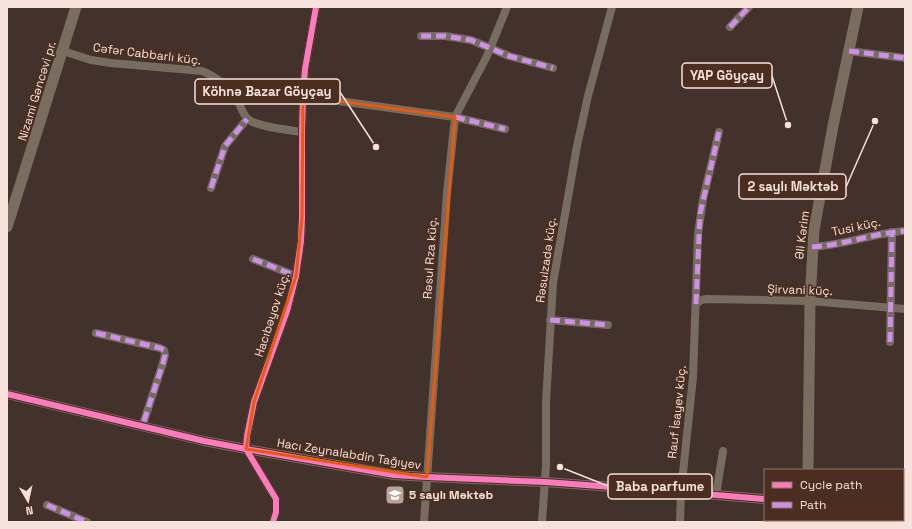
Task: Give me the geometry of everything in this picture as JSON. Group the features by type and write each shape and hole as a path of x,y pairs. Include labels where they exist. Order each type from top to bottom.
{"main road":[{"name":"Nizami Gəncəvi pr.","path":"7,227 76,7"},
{"name":"Əli Kərim","path":"808,469 812,247 828,156 858,7"}],"street":[{"name":"Hacıbəyov küç.","path":"246,449 254,402 287,311 296,276 301,241 302,218 302,132 305,69 316,7"},
{"name":"Rəsul Rza küç.","path":"424,522 447,193 455,117 491,48 507,7"},
{"name":"Rəsulzadə küç.","path":"542,522 545,482 546,402 553,283 577,146 588,96 612,7"},
{"path":"730,27 749,7"},
{"path":"421,36 445,36 471,40 509,56 553,68"},
{"name":"Cəfər Cabbarlı küç.","path":"63,51 91,60 111,63 202,71 222,82 229,89 237,100 247,119"},
{"path":"849,51 905,58"},
{"path":"303,96 455,117 505,129"},
{"path":"211,188 225,146 247,119 256,123 302,132"},
{"name":"Rauf İsayev küç.","path":"680,522 681,492 696,339 700,214 719,132"},
{"name":"Tusi küç.","path":"812,247 905,230"},
{"path":"890,342 892,232"},
{"path":"253,259 296,276"},
{"name":"Şirvani küç.","path":"696,304 701,300 707,299 810,301 905,309"},
{"path":"550,320 608,325"},
{"path":"96,334 164,350 165,355 163,363 142,427"},
{"name":"Hacı Zeynalabdin Tağıyev","path":"7,394 142,427 246,449 394,475 545,482 764,499"},
{"path":"246,449 276,499 274,522"},
{"path":"716,495 723,451"},
{"path":"47,505 75,520 87,522"}],"highlighted area":[{"path":"303,96 455,117 427,477 246,449 254,402 296,276 302,218"}],"marked path":[{"path":"730,27 749,7"},
{"path":"421,36 445,36 471,40 509,56 553,68"},
{"path":"849,51 905,58"},
{"path":"455,117 505,129"},
{"path":"211,188 225,146 247,119"},
{"path":"696,304 700,214 719,132"},
{"path":"812,247 905,231"},
{"path":"890,342 892,232"},
{"path":"253,259 296,276"},
{"path":"550,320 608,325"},
{"path":"96,333 164,350 165,355 163,363 142,427"},
{"path":"47,505 87,522"}],"cycle path":[{"path":"273,522 276,512 276,499 246,449 247,436 254,402 287,311 296,276 301,241 302,132 305,69 316,7"},
{"path":"7,394 204,441 394,475 545,482 764,499"}],"place":[{"name":"2 saylı Məktəb","path":"875,121"},
{"name":"YAP Göyçay","path":"788,125"},
{"name":"Köhnə Bazar Göyçay","path":"376,147"},
{"name":"Baba parfume","path":"560,467"},
{"name":"5 saylı Məktəb","path":"395,495"}]}
